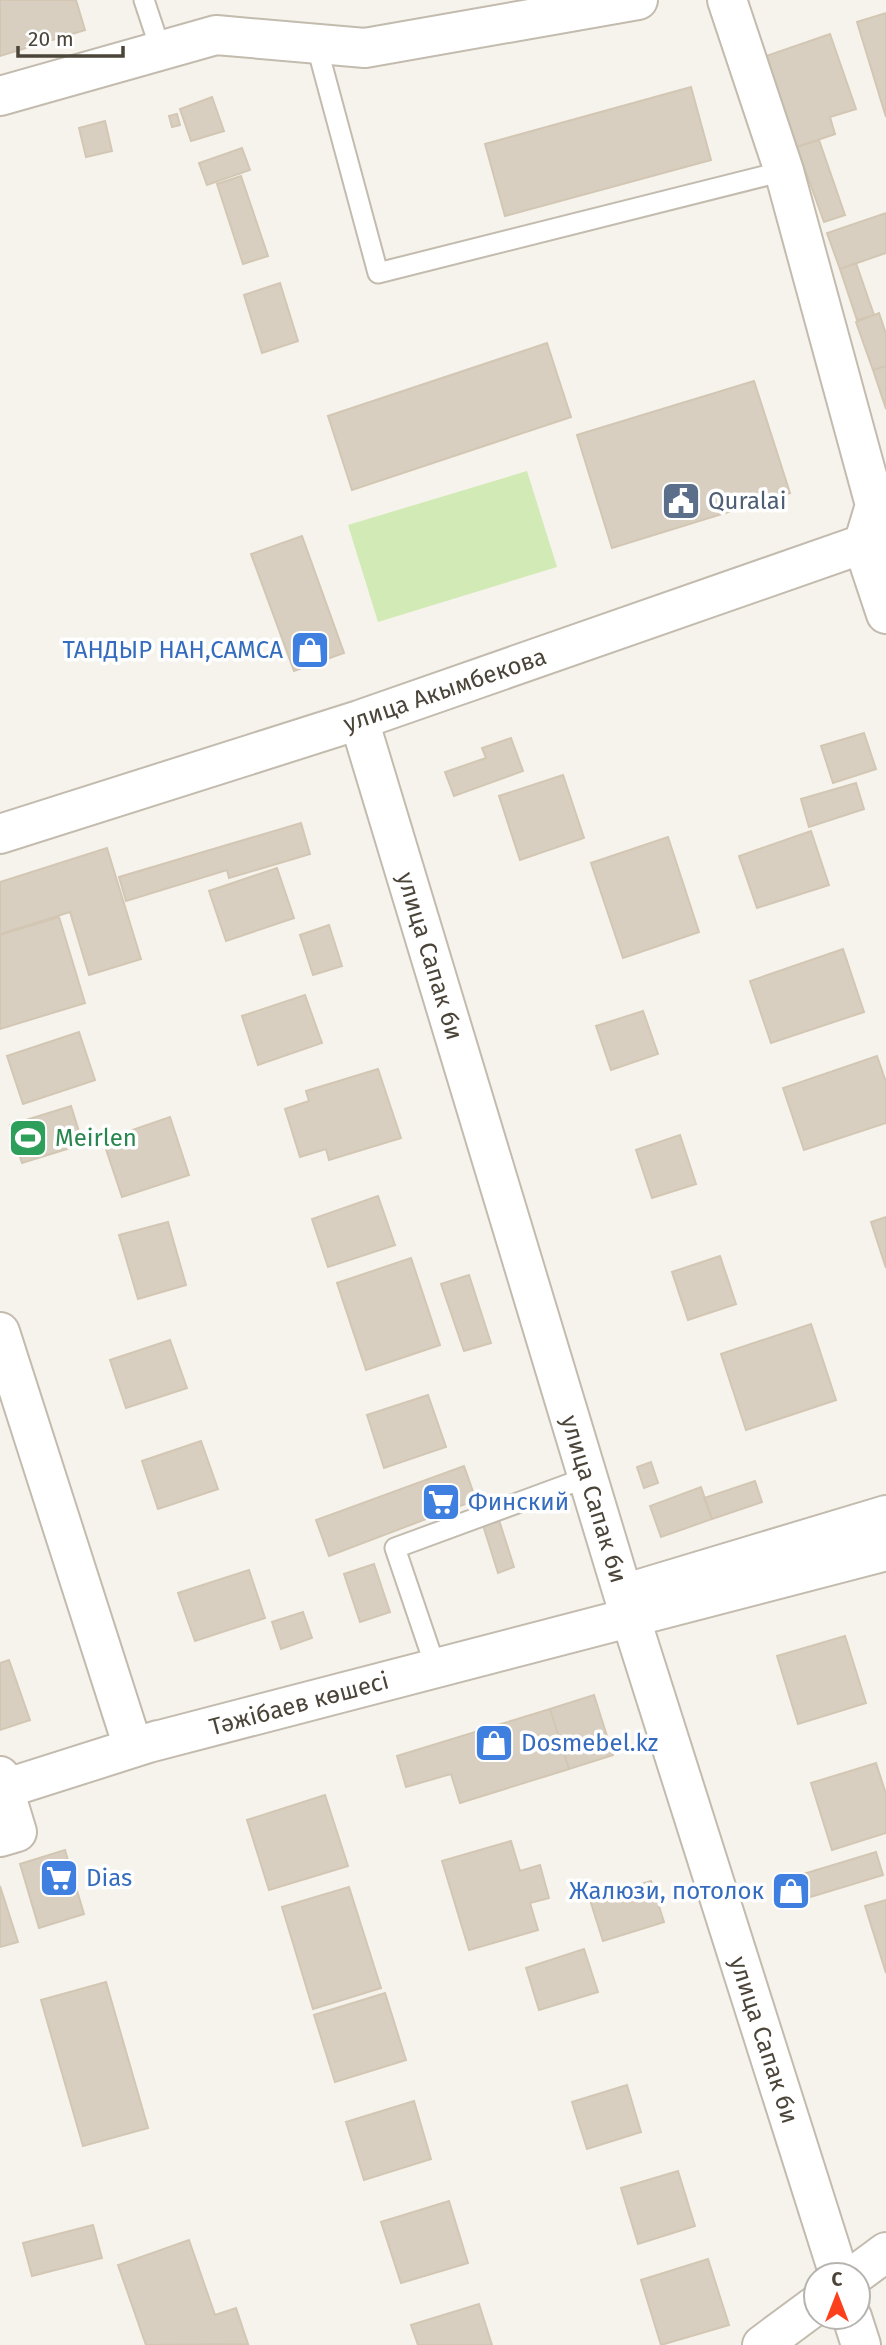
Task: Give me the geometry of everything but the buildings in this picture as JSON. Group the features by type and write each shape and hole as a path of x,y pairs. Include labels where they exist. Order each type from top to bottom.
{"street":[{"path":"0,96 216,35 365,48 597,4 638,0"},
{"path":"727,0 784,171 875,505 874,540 886,614"},
{"name":"улица Акымбекова","path":"0,834 359,720 874,540"},
{"name":"улица Сапак би","path":"359,720 623,1594 835,2261"},
{"path":"0,1332 133,1747"},
{"path":"0,1837 17,1832 2,1782 133,1747 886,1515"},
{"name":"Тәжібаев көшесі","path":"133,1747 886,1551"},
{"path":"762,2345 802,2315"}],"lane":[{"path":"144,0 161,51"},
{"path":"316,43 379,273 784,171"},
{"path":"431,1654 395,1548 587,1477"}],"green space":[{"path":"527,471 557,567 378,622 348,525"}],"place":[{"name":"Quralai","path":"681,501"},
{"name":"ТАНДЫР НАН,САМСА","path":"310,650"},
{"name":"Meirlen","path":"28,1138"},
{"name":"Финский","path":"441,1502"},
{"name":"Dosmebel.kz","path":"494,1743"},
{"name":"Dias","path":"59,1878"},
{"name":"Жалюзи, потолок","path":"791,1891"}]}
